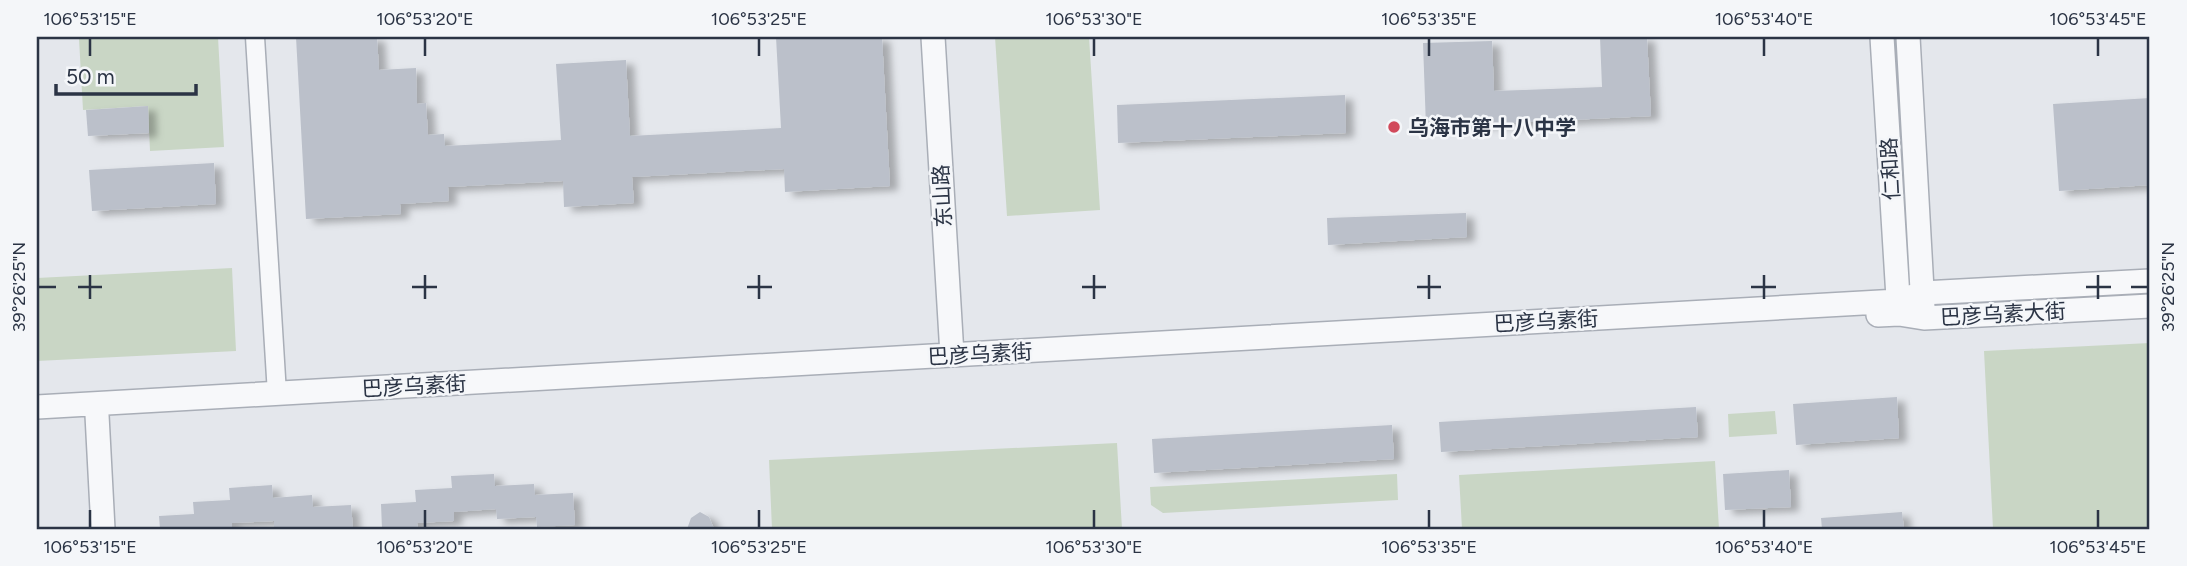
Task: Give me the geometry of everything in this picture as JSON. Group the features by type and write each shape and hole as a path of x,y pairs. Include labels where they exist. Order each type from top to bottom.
{"street":[{"path":"255,37 277,394"},
{"name":"东山路","path":"933,37 952,355"},
{"name":"仁和路","path":"1882,37 1898,307"},
{"name":"仁和路","path":"1908,37 1924,318"},
{"name":"巴彦乌素大街","path":"1923,293 2150,281"},
{"name":"巴彦乌素街","path":"37,419 1898,307 1923,293"},
{"name":"巴彦乌素大街","path":"1898,307 1924,318 2150,306"},
{"name":"巴彦乌素街","path":"37,407 952,355 1898,307"},
{"path":"97,415 103,529"}],"green space":[{"path":"218,37 224,147 150,151 148,106 83,110 79,39"},
{"path":"995,37 1089,37 1100,210 1007,216"},
{"path":"232,268 236,351 37,361 37,278"},
{"path":"2150,343 2150,529 1993,529 1984,351"},
{"path":"1775,411 1777,434 1729,437 1728,414"},
{"path":"1117,443 1122,529 772,529 769,460"},
{"path":"1715,461 1719,529 1462,529 1459,475"},
{"path":"1397,474 1398,500 1163,513 1151,505 1150,487"}],"building":[{"path":"296,37 377,37 379,70 416,68 417,104 426,103 428,135 444,134 445,146 561,140 556,64 626,60 630,136 781,128 776,37 882,37 890,186 785,192 784,169 632,177 634,203 564,207 563,181 448,187 449,201 400,204 401,214 306,219"},
{"path":"1600,37 1647,37 1651,116 1426,127 1423,43 1492,41 1494,91 1602,87"},
{"path":"1345,95 1346,133 1118,143 1117,105"},
{"path":"2150,98 2150,185 2059,191 2053,104"},
{"path":"148,106 149,133 88,136 86,110"},
{"path":"214,163 216,204 92,211 89,170"},
{"path":"1466,213 1467,237 1328,245 1327,218"},
{"path":"1897,397 1899,438 1796,445 1793,404"},
{"path":"1696,407 1698,437 1441,452 1439,422"},
{"path":"1392,425 1394,459 1154,473 1152,439"},
{"path":"1789,470 1791,507 1725,510 1723,474"},
{"path":"494,474 495,486 534,484 535,495 573,493 575,525 537,527 536,517 497,519 496,509 454,512 454,521 417,523 418,529 382,529 381,504 416,502 415,490 452,488 451,476"},
{"path":"272,485 273,498 312,495 313,507 351,505 353,529 274,529 274,521 232,523 232,529 160,529 159,516 194,514 193,502 230,500 229,488"},
{"path":"700,512 709,517 714,529 687,529 691,518"},
{"path":"1902,512 1904,529 1822,529 1821,518"}],"place":[{"name":"乌海市第十八中学","path":"1394,127"}]}
